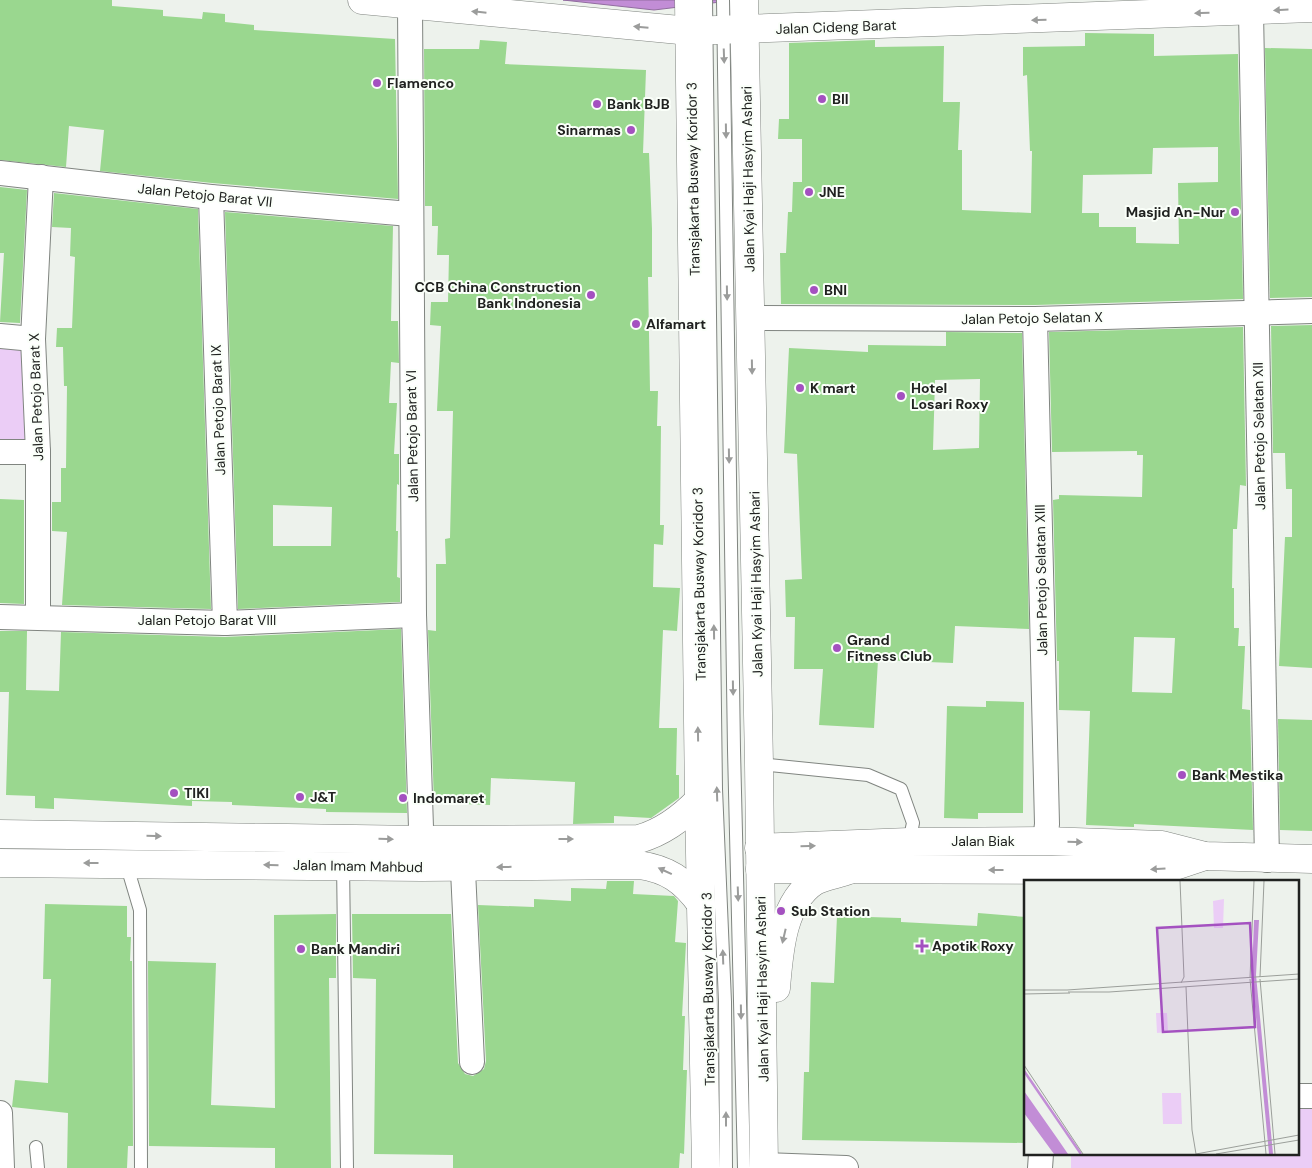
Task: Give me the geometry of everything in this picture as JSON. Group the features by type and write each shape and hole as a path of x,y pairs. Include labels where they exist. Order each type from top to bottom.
{"main road":[{"name":"Jalan Cideng Barat","path":"362,0 410,5 715,18 1251,12 1312,8"},
{"name":"Jalan Kyai Haji Hasyim Ashari","path":"715,18 751,318 763,1077 757,1167"},
{"path":"706,1168 699,800 715,18"},
{"name":"Jalan Imam Mahbud","path":"0,834 422,840 639,839 653,835 666,828 699,800"},
{"name":"Jalan Biak","path":"760,859 909,842 1045,841 1162,845 1205,856 1267,860 1312,859"},
{"name":"Jalan Biak","path":"760,859 849,870 1045,876 1163,870 1205,856"},
{"name":"Jalan Imam Mahbud","path":"0,863 422,867 639,865 657,868 675,876 690,888 701,904"},
{"path":"763,1077 778,965 784,935 794,902 816,881 849,870"}],"street":[{"name":"Jalan Petojo Barat VI","path":"410,5 414,615 422,867"},
{"name":"Jalan Petojo Selatan XII","path":"1251,12 1267,860"},
{"name":"Jalan Petojo Barat VII","path":"0,173 211,197 410,214"},
{"name":"Jalan Petojo Barat X","path":"38,617 38,452 33,338 41,177"},
{"name":"Jalan Petojo Barat IX","path":"211,197 225,623"},
{"name":"Jalan Petojo Selatan X","path":"751,318 1035,319 1312,311"},
{"name":"Jalan Petojo Selatan XIII","path":"1035,319 1047,824 1045,841"},
{"path":"0,336 33,338"},
{"path":"0,452 38,452"},
{"name":"Jalan Petojo Barat VIII","path":"0,617 225,623 414,615"},
{"path":"461,840 472,1062"},
{"path":"0,1113 2,1168"},
{"path":"757,1167 846,1168"}],"lane":[{"path":"722,0 715,18 734,740 757,1167"},
{"name":"Transjakarta Busway Koridor 3","path":"715,18 716,789 725,1002 726,1168"},
{"path":"759,764 868,775 901,789 913,823 909,842"},
{"path":"343,839 347,1168"},
{"path":"126,863 140,910 141,1168"},
{"path":"36,1147 38,1168"}],"shaded area":[{"path":"563,0 737,0 654,10"},
{"path":"0,336 33,339 38,452 0,452"},
{"path":"1300,1107 1312,1108 1312,1168 1071,1168 1071,1156 1300,1156"}],"building":[{"path":"0,0 112,0 112,6 163,10 163,16 202,19 203,12 225,14 225,22 254,25 254,30 395,39 398,199 100,171 104,130 69,126 66,167 0,160"},
{"path":"1085,33 1154,34 1154,56 1238,54 1243,299 1035,305 781,304 780,253 786,253 788,212 792,212 793,182 802,182 802,139 778,139 779,119 789,119 789,43 875,40 875,47 944,46 943,102 960,102 958,150 962,150 962,210 1031,213 1032,151 1030,151 1027,75 1023,76 1023,47 1085,46","holes":["1218,147 1218,182 1178,183 1179,244 1136,243 1136,227 1099,227 1099,213 1082,213 1083,175 1152,174 1153,148"]},
{"path":"480,40 507,42 505,64 646,70 643,153 649,153 652,229 652,277 648,277 650,391 658,391 657,426 661,426 660,525 664,525 663,545 654,544 653,587 680,588 677,631 663,630 659,728 677,728 676,775 679,775 679,798 651,818 614,816 614,823 573,824 575,782 491,778 490,805 434,803 428,630 436,631 436,564 446,564 445,539 450,538 453,411 437,411 441,326 430,325 431,302 448,302 449,255 437,255 438,226 432,226 432,206 425,206 424,49 479,49"},
{"path":"1265,48 1312,49 1312,297 1270,298"},
{"path":"0,187 27,190 20,323 0,322 4,253 0,253"},
{"path":"54,193 198,209 211,609 62,605 67,532 52,531 52,502 61,502 61,468 66,468 67,386 64,386 63,347 56,347 57,328 72,328 75,257 70,256 71,228 52,227"},
{"path":"225,212 393,226 391,321 398,321 399,363 391,362 389,403 397,403 394,454 399,454 396,531 398,531 397,577 400,578 400,602 238,609","holes":["273,505 332,507 331,546 273,546"]},
{"path":"1312,325 1312,668 1279,666 1285,537 1292,537 1292,489 1286,489 1285,453 1273,453 1271,326"},
{"path":"1243,327 1246,486 1240,485 1237,529 1233,529 1232,588 1234,588 1234,628 1239,628 1238,646 1245,646 1242,709 1250,710 1253,830 1134,824 1134,827 1086,825 1090,711 1059,710 1053,500 1059,499 1059,495 1142,497 1143,455 1137,455 1137,451 1052,452 1049,332","holes":["1134,637 1175,638 1172,693 1132,692"]},
{"path":"946,332 1022,333 1029,629 955,626 953,663 878,660 874,728 819,725 823,669 794,669 795,617 786,617 785,580 802,579 797,454 784,453 789,348 868,352 868,345 946,346","holes":["980,379 979,448 933,450 935,380"]},
{"path":"0,499 24,500 24,604 0,603"},
{"path":"401,629 407,813 326,812 326,809 232,805 232,802 192,801 192,806 54,798 54,809 35,808 35,796 6,795 9,692 0,692 0,631 27,631 26,690 59,691 61,632 225,637"},
{"path":"986,701 1024,702 1023,813 978,813 978,819 944,818 947,706 986,707"},
{"path":"1278,719 1312,720 1312,831 1280,830"},
{"path":"607,881 634,881 633,894 674,896 678,901 675,942 686,943 682,1016 685,1016 683,1070 687,1070 684,1154 680,1153 679,1168 453,1168 453,1155 374,1154 376,979 353,978 352,914 451,914 458,1063 465,1074 473,1076 484,1069 486,1061 478,905 534,907 534,899 571,901 571,888 606,889"},
{"path":"45,904 127,906 127,937 131,937 130,961 132,961 133,1146 128,1146 127,1168 67,1168 68,1113 12,1107 15,1080 48,1083 51,979 43,979"},
{"path":"978,913 1024,917 1024,1143 802,1140 804,1072 809,1072 811,982 834,983 837,916 901,918 901,922 977,926"},
{"path":"336,914 336,978 329,978 331,1168 275,1168 275,1148 149,1146 148,961 216,963 211,1105 275,1108 274,915"}],"place":[{"name":"Flamenco","path":"377,83"},
{"name":"BII","path":"822,99"},
{"name":"Bank BJB","path":"597,104"},
{"name":"Sinarmas","path":"631,130"},
{"name":"JNE","path":"809,192"},
{"name":"Masjid An-Nur","path":"1235,212"},
{"name":"BNI","path":"814,290"},
{"name":"CCB China Construction Bank Indonesia","path":"591,295"},
{"name":"Alfamart","path":"636,324"},
{"name":"K mart","path":"800,388"},
{"name":"Hotel Losari Roxy","path":"901,396"},
{"name":"Grand Fitness Club","path":"837,648"},
{"name":"Bank Mestika","path":"1182,775"},
{"name":"TIKI","path":"174,793"},
{"name":"J&T","path":"300,797"},
{"name":"Indomaret","path":"403,798"},
{"name":"Sub Station","path":"781,911"},
{"name":"Apotik Roxy","path":"922,946"},
{"name":"Bank Mandiri","path":"301,949"}]}
